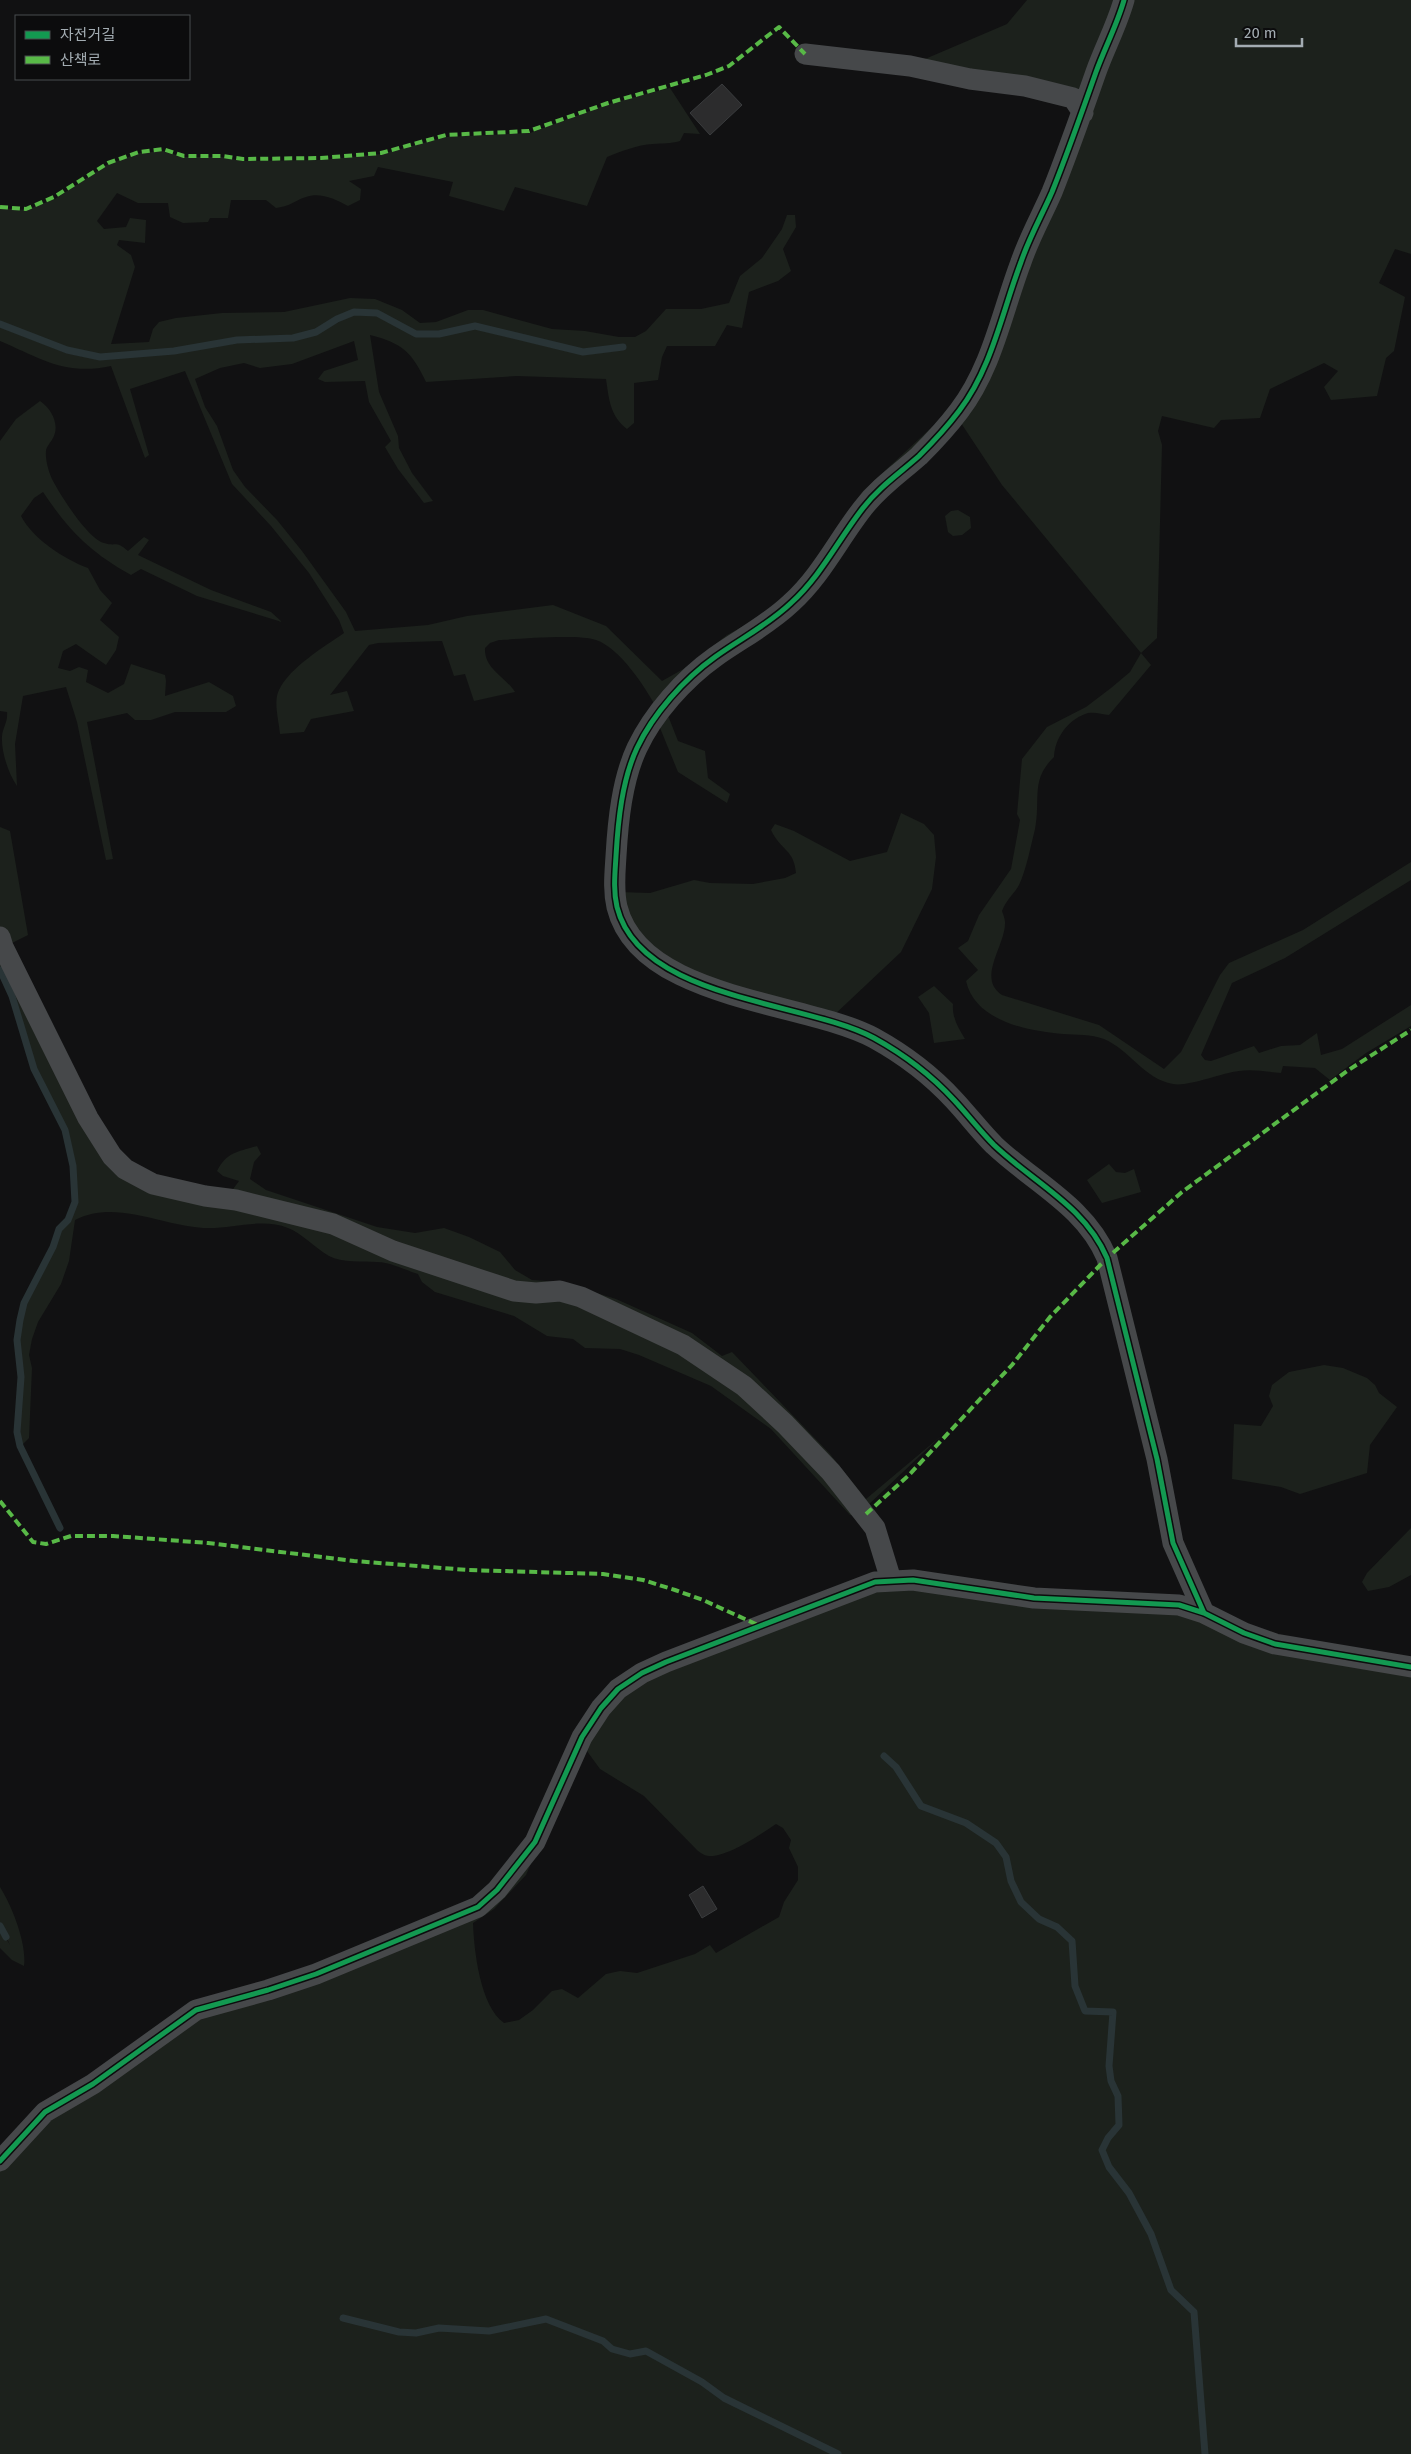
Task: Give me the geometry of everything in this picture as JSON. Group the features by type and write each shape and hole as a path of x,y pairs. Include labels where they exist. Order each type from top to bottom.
{"street":[{"path":"1124,0 1117,24 1097,69 1083,113 1022,259 979,381 960,410 919,456 864,506 818,575 791,604 767,623 712,659 682,686 655,720 637,747 628,773 618,827 614,888 618,910 625,927 634,939 656,959 708,987 818,1019 877,1040 914,1064 935,1082 996,1146 1064,1202 1089,1226 1098,1238 1112,1277 1157,1460 1173,1543 1204,1613"},
{"path":"805,54 910,66 970,79 1025,86 1073,98 1083,113"},
{"path":"0,937 3,947 36,1010 88,1118 112,1156 125,1169 153,1184 205,1196 236,1200 333,1224 393,1251 514,1291 536,1293 560,1291 581,1297 684,1345 744,1386 785,1424 831,1472 876,1528 891,1580"},
{"path":"0,2161 45,2112 93,2084 196,2010 268,1990 316,1974 478,1907 497,1890 535,1842 582,1738 601,1708 618,1689 642,1673 758,1625 822,1604 876,1582 891,1580 935,1582 996,1594 1034,1598 1179,1606 1204,1613 1236,1630 1275,1644 1411,1667"}],"shaded area":[{"path":"1027,0 1116,0 1081,101 918,62 1007,24"},
{"path":"1129,0 1411,0 1411,254 1395,249 1379,283 1405,297 1394,351 1386,358 1377,396 1331,400 1324,387 1338,371 1324,363 1270,389 1260,418 1221,420 1214,428 1162,416 1158,431 1162,445 1157,638 1141,653 1002,485 959,420"},
{"path":"670,88 700,134 684,133 680,141 641,146 607,157 587,206 515,187 504,211 449,196 453,182 378,167 374,176 349,181 361,189 360,200 348,206 333,199 317,195 276,208 266,200 231,200 228,218 210,218 208,222 183,223 170,217 168,203 138,203 117,193 97,221 104,229 126,227 130,218 146,220 145,243 119,240 117,245 131,255 135,267 111,344 149,342 153,329 159,322 176,318 222,313 284,312 350,298 375,299 402,310 420,323 436,322 468,310 483,310 552,329 585,331 619,337 635,337 646,331 666,309 701,309 729,303 740,276 762,258 782,229 787,215 795,215 796,227 783,249 791,271 778,281 749,292 742,328 727,325 715,346 667,346 662,357 658,380 634,383 634,423 627,429 621,424 614,413 609,400 606,379 517,376 426,382 416,363 405,350 398,345 370,335 379,392 398,436 399,448 412,473 433,501 424,503 398,469 385,447 391,441 369,402 365,381 325,382 318,379 324,371 358,360 354,341 292,364 260,368 244,363 220,368 195,379 205,407 217,426 233,470 245,487 277,520 302,551 346,612 355,631 428,625 467,616 553,605 606,626 662,681 685,668 727,635 749,623 784,598 657,709 646,690 623,660 605,644 588,638 549,637 499,640 490,643 485,648 491,667 515,692 474,701 465,674 454,676 442,641 378,643 369,645 330,695 347,691 354,711 311,719 304,732 280,734 276,700 284,682 308,658 344,633 339,620 309,573 271,526 232,484 185,371 130,389 149,455 145,458 111,366 80,369 53,364 0,341 0,327 66,353 100,360 174,353 238,343 293,340 316,334 354,314 376,315 416,336 440,336 475,329 583,355 623,350 623,345 584,350 475,324 439,332 417,332 377,311 353,310 315,330 292,336 237,339 174,349 100,355 67,348 0,322 0,208 26,210 55,199 108,164 140,153 163,151 183,157 222,157 242,161 321,160 381,154 446,137 530,133 608,104"},
{"path":"40,401 48,408 54,418 56,428 46,451 50,474 68,506 90,534 104,543 118,545 128,551 144,537 149,540 138,555 211,590 271,612 282,622 197,596 141,569 131,575 104,558 81,540 43,492 34,498 21,516 33,533 59,554 88,568 100,590 112,603 100,620 119,637 116,650 106,665 76,644 63,651 58,668 70,671 79,667 88,670 86,682 108,693 124,684 131,664 165,675 165,696 209,682 233,696 236,706 226,712 175,712 151,720 135,720 127,713 87,722 113,859 106,860 77,722 66,687 23,696 15,744 17,786 4,755 2,736 7,712 0,711 0,441 16,419"},
{"path":"933,426 814,572 788,595 821,553 862,492"},
{"path":"958,510 970,517 971,528 962,535 953,536 948,532 945,516 951,511"},
{"path":"1141,653 1151,665 1109,715 1087,713 1073,721 1063,731 1057,743 1054,757 1042,774 1039,782 1035,829 1022,879 1002,911 1005,921 1004,931 992,970 992,980 995,988 1002,995 1099,1025 1164,1069 1181,1052 1220,975 1229,963 1303,930 1411,862 1411,880 1285,958 1232,983 1201,1055 1205,1060 1211,1061 1254,1046 1259,1053 1281,1046 1300,1045 1317,1033 1321,1055 1342,1049 1411,1005 1411,1026 1366,1053 1330,1080 1315,1068 1283,1066 1281,1073 1255,1070 1239,1071 1187,1084 1173,1084 1154,1076 1122,1050 1104,1039 1089,1035 1049,1033 1019,1026 991,1015 971,995 966,981 978,970 958,948 968,941 979,915 1011,869 1020,820 1017,814 1022,759 1047,727 1086,707 1111,688 1130,672"},
{"path":"667,713 678,741 705,751 708,778 730,794 727,803 678,772 658,723"},
{"path":"901,813 924,824 934,835 936,857 932,889 901,952 832,1017 681,968 642,938 618,892 650,893 694,880 710,883 753,884 785,878 796,873 795,865 790,854 771,830 775,824 794,831 850,861 887,852"},
{"path":"0,827 10,831 28,935 6,946 0,927"},
{"path":"0,953 108,1159 235,1205 559,1296 628,1325 741,1390 862,1517 850,1515 771,1429 711,1386 639,1355 620,1349 585,1348 573,1339 547,1336 514,1316 435,1292 422,1282 418,1274 398,1266 382,1262 346,1261 334,1258 288,1228 269,1224 249,1224 219,1228 192,1227 124,1213 107,1212 91,1214 75,1220 69,1261 61,1284 38,1322 32,1339 29,1355 32,1368 29,1438 22,1445 20,1432 23,1377 19,1339 21,1320 26,1303 55,1248 61,1230 70,1221 77,1203 75,1165 67,1129 36,1069 14,995 0,966"},
{"path":"934,986 953,1004 955,1018 965,1039 934,1043 929,1013 918,997"},
{"path":"257,1146 261,1154 254,1162 250,1179 266,1190 377,1227 415,1233 444,1228 469,1237 500,1252 515,1270 532,1280 561,1282 616,1299 692,1333 722,1356 732,1352 830,1454 866,1499 941,1436 865,1508 717,1363 536,1290 228,1196 239,1181 223,1176 217,1171 229,1156"},
{"path":"1109,1164 1116,1172 1125,1173 1134,1169 1141,1192 1102,1203 1087,1180"},
{"path":"1324,1365 1343,1368 1367,1378 1375,1385 1379,1393 1397,1407 1370,1445 1367,1473 1300,1494 1281,1487 1232,1479 1234,1424 1261,1426 1273,1406 1269,1396 1272,1385 1289,1372"},
{"path":"1411,1528 1411,1575 1389,1587 1368,1591 1362,1582 1367,1573"},
{"path":"877,1587 1179,1611 1411,1672 1411,2454 1206,2454 1195,2311 1172,2289 1144,2219 1130,2192 1110,2167 1103,2150 1109,2138 1121,2125 1120,2095 1112,2081 1110,2066 1114,2011 1086,2009 1076,1986 1073,1940 1058,1926 1039,1918 1022,1901 1012,1881 1007,1856 997,1842 985,1832 966,1822 921,1805 897,1766 885,1755 883,1757 895,1768 920,1807 965,1825 995,1844 1004,1858 1009,1882 1020,1903 1038,1921 1057,1928 1071,1941 1074,1986 1084,2012 1111,2013 1107,2066 1109,2082 1117,2096 1118,2125 1107,2136 1100,2150 1108,2168 1127,2194 1142,2220 1170,2291 1193,2312 1203,2454 840,2454 725,2397 703,2381 646,2350 630,2352 612,2348 604,2340 546,2318 489,2329 439,2327 416,2332 339,2317 342,2320 398,2333 416,2335 439,2329 489,2332 546,2320 603,2342 611,2350 629,2355 646,2353 701,2383 724,2399 835,2454 0,2454 0,2169 49,2116 198,2015 461,1921 539,1845 526,1875 494,1909 473,1923 477,1962 484,1991 489,2004 504,2023 519,2020 533,2010 552,1991 562,1989 578,1998 606,1974 620,1971 637,1973 695,1954 710,1945 716,1953 779,1917 784,1902 798,1880 798,1867 789,1848 791,1840 783,1828 776,1824 735,1849 717,1855 705,1855 698,1851 644,1796 600,1769 584,1747 605,1711 644,1678"},
{"path":"0,1887 18,1925 23,1947 24,1966 12,1960 0,1948 0,1928 10,1945 0,1923"}],"building":[{"path":"722,84 742,105 710,135 690,113"},
{"path":"703,1886 717,1909 702,1918 689,1895"}],"waterway":[{"path":"0,324 67,350 100,357 174,351 237,340 293,338 316,332 337,319 354,312 377,313 416,334 439,334 475,326 583,352 623,347"},
{"path":"0,970 12,996 34,1069 65,1130 73,1166 75,1202 68,1220 59,1229 53,1247 24,1303 17,1340 21,1377 17,1432 20,1446 60,1528"},
{"path":"884,1756 896,1767 921,1806 966,1823 996,1843 1006,1857 1011,1881 1021,1902 1039,1919 1057,1927 1072,1941 1075,1986 1085,2011 1113,2012 1109,2066 1111,2081 1118,2096 1119,2125 1108,2138 1102,2150 1109,2167 1129,2193 1151,2234 1171,2290 1194,2312 1205,2454"},
{"path":"0,1926 6,1937"},
{"path":"343,2318 399,2332 416,2333 439,2328 489,2331 546,2319 603,2341 612,2349 630,2354 646,2351 702,2382 724,2398 838,2454"}],"marked path":[{"path":"0,207 26,209 54,197 108,163 139,152 163,149 184,156 222,156 243,159 321,158 381,153 446,135 529,131 608,103 706,75 729,66 779,27 805,54"},
{"path":"866,1514 909,1475 1012,1365 1050,1317 1107,1258 1182,1192 1347,1071 1411,1030"},
{"path":"0,1501 33,1542 46,1544 71,1536 113,1536 208,1543 354,1561 468,1570 603,1574 643,1580 675,1590 703,1600 758,1625"}],"cycle path":[{"path":"1124,0 1052,192 1024,253 980,377 945,429 919,456 869,500 820,570 802,592 773,618 703,666 681,686 661,710 637,748 624,787 617,843 615,888 617,907 632,938 657,961 690,980 728,994 844,1026 885,1044 936,1082 994,1145 1057,1196 1086,1224 1107,1258 1157,1459 1173,1543 1204,1613"},
{"path":"0,2161 45,2112 93,2084 196,2010 268,1990 316,1974 478,1907 497,1890 535,1842 582,1737 601,1708 618,1689 642,1673 666,1662 875,1582 913,1580 1034,1598 1179,1605 1204,1613 1244,1633 1275,1644 1411,1667"}]}
